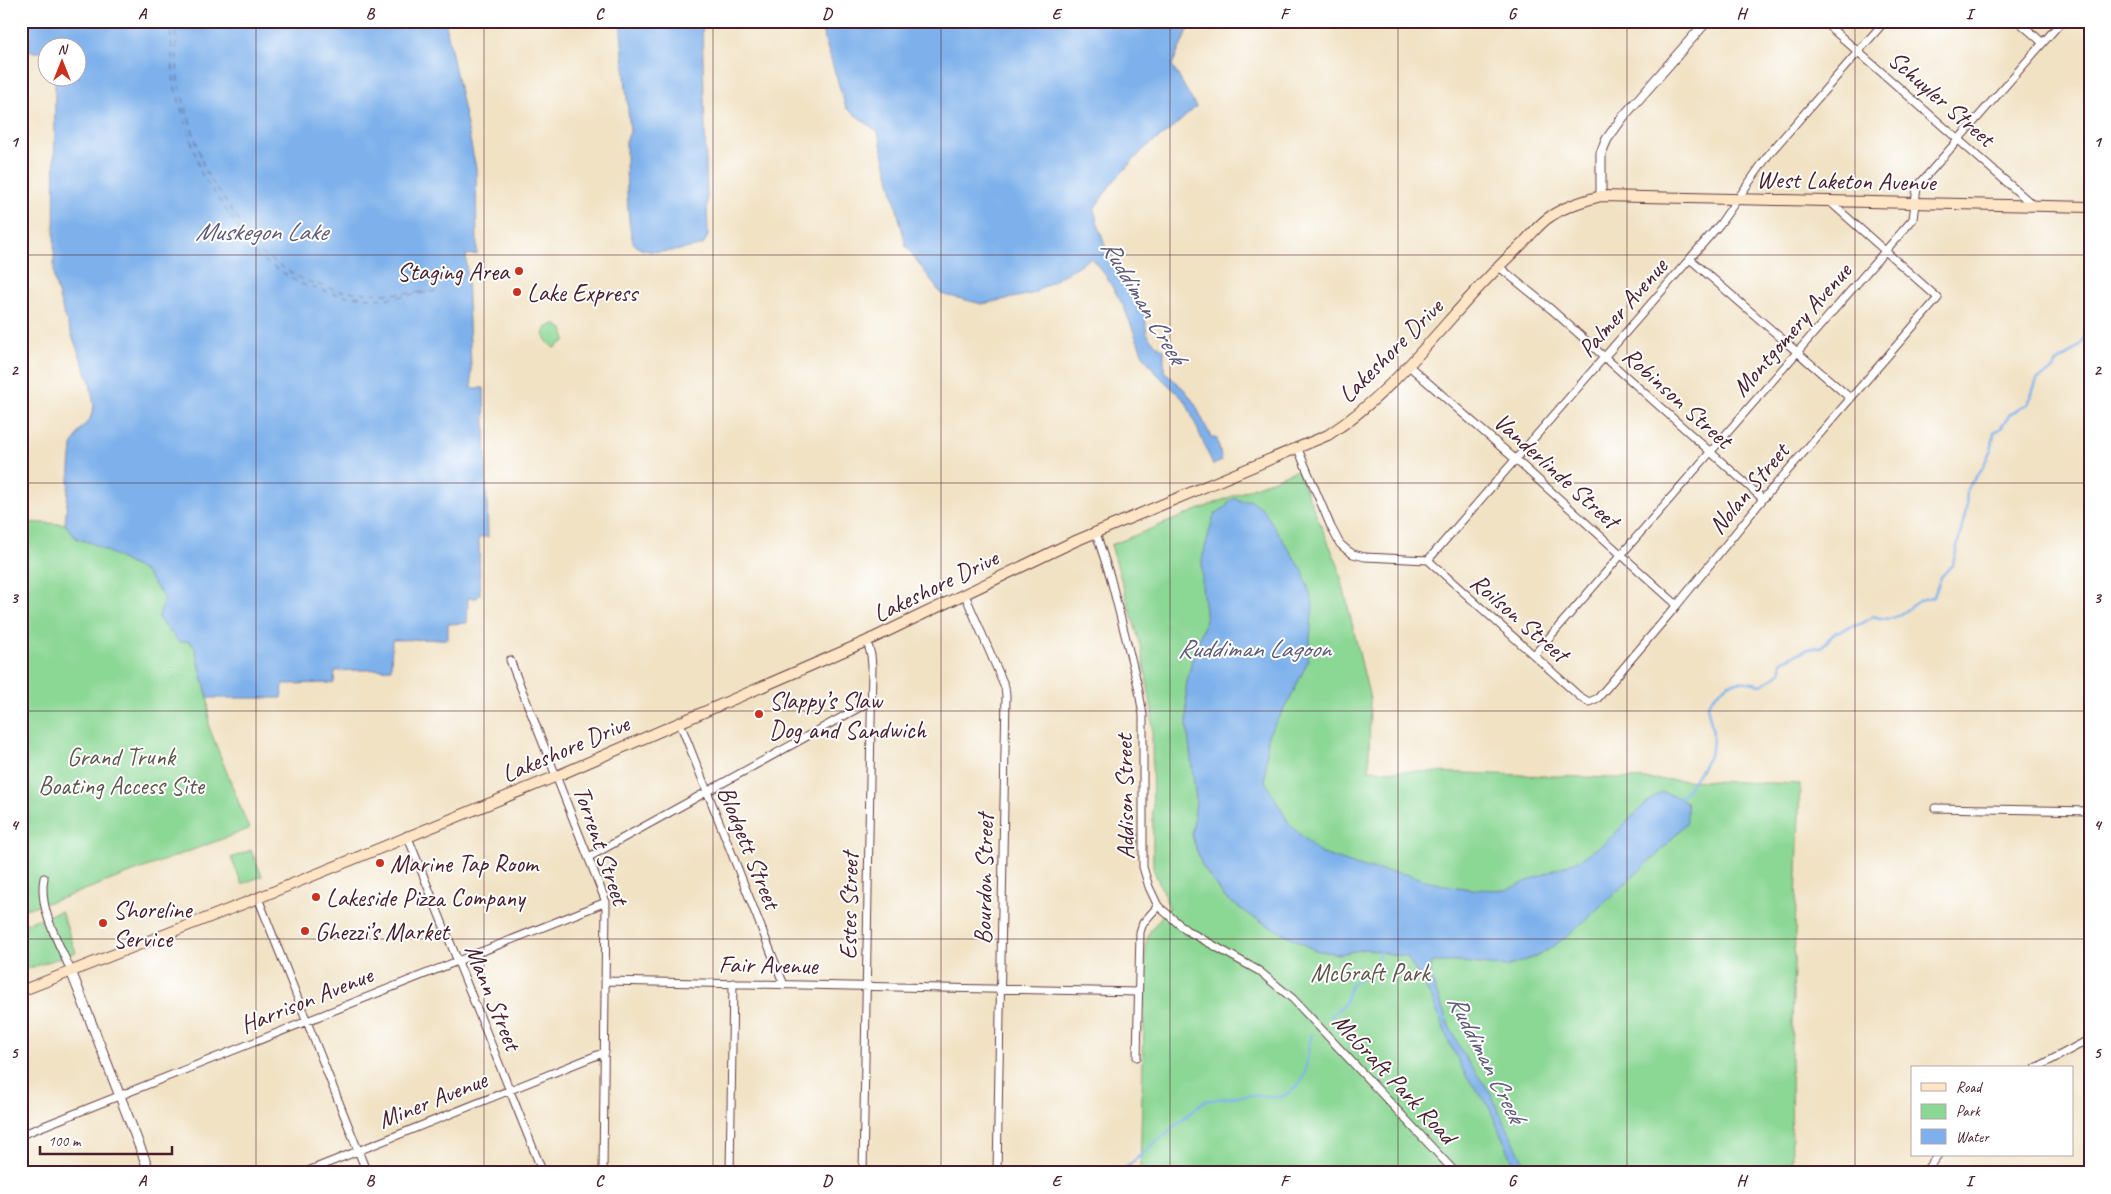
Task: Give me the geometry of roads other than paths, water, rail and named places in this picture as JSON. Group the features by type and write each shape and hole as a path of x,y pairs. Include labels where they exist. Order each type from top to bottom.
{"main road":[{"name":"West Laketon Avenue","path":"1601,196 2090,207"},
{"name":"Lakeshore Drive","path":"21,991 258,898 556,776 867,641 1096,533 1328,435 1375,401 1409,366 1498,266 1549,217 1580,202 1601,196"}],"street":[{"path":"1601,196 1601,152 1607,139 1623,117 1707,21"},
{"name":"Schuyler Street","path":"1823,21 1959,138 2034,206"},
{"name":"Palmer Avenue","path":"1428,560 1720,224 1769,154 1885,21"},
{"path":"2018,21 2043,43"},
{"name":"Montgomery Avenue","path":"1534,655 1913,219 1917,188 2062,21"},
{"path":"1830,201 1885,252"},
{"name":"Nolan Street","path":"1589,702 1598,698 1763,499 1938,298 1885,252"},
{"path":"1690,259 1850,398"},
{"name":"Robinson Street","path":"1498,266 1552,310 1763,499"},
{"name":"Vanderlinde Street","path":"1409,366 1677,605"},
{"path":"1298,449 1340,544 1358,556 1428,560"},
{"name":"Addison Street","path":"1096,533 1110,576 1138,686 1143,716 1143,866 1149,888 1158,906"},
{"name":"Roilson Street","path":"1428,560 1579,696 1589,702"},
{"name":"Bourdon Street","path":"965,595 1005,687 1006,696 997,1173"},
{"name":"Estes Street","path":"863,1173 872,661 867,641"},
{"name":"Torrent Street","path":"510,660 606,902 603,1173"},
{"path":"589,857 871,702"},
{"name":"Blodgett Street","path":"680,723 784,985"},
{"path":"1936,808 2090,811"},
{"name":"Mann Street","path":"408,836 543,1173"},
{"path":"44,878 41,891 48,917 150,1173"},
{"path":"258,898 366,1173"},
{"name":"Harrison Avenue","path":"21,1135 606,902"},
{"path":"1137,1057 1141,927 1158,906"},
{"name":"McGraft Park Road","path":"1158,906 1186,930 1259,971 1293,999 1456,1173"},
{"name":"Fair Avenue","path":"606,981 1138,992"},
{"path":"730,1173 733,983"},
{"path":"2040,1066 2090,1039"},
{"name":"Miner Avenue","path":"303,1173 605,1052"},
{"path":"1924,1173 1937,1156"}],"water":[{"name":"Muskegon Lake","path":"33,21 445,21 476,168 477,254 466,255 472,388 484,388 488,537 479,537 480,595 477,598 468,598 467,623 448,624 448,639 392,640 391,669 335,671 334,683 283,684 282,698 208,698 195,648 189,641 179,642 158,618 165,599 144,571 91,543 76,538 65,524 72,446 80,430 90,419 94,406 90,382 64,315 54,279 55,88 88,88 88,38 38,38 38,52 29,52 30,35 21,34 21,23 23,26 30,26"},
{"path":"620,21 702,21 708,236 703,245 658,252 641,249 635,245 632,238 628,212 626,163 626,141 630,132"},
{"path":"819,21 1192,21 1172,65 1196,107 1169,131 1145,148 1111,184 1094,209 1107,252 1119,278 1146,314 1148,335 1164,350 1164,371 1185,390 1195,404 1211,437 1217,439 1222,461 1213,465 1186,402 1155,372 1143,355 1124,307 1106,276 1091,258 1032,294 982,304 941,294 906,246 878,132 846,108"},
{"name":"Ruddiman Lagoon","path":"1236,498 1241,501 1250,500 1262,508 1303,571 1313,604 1308,661 1290,699 1268,735 1265,781 1290,825 1320,853 1365,868 1406,874 1439,884 1470,889 1506,890 1581,859 1606,842 1645,804 1661,792 1680,798 1687,804 1687,822 1660,852 1568,936 1538,956 1506,967 1462,962 1431,962 1431,978 1450,1028 1466,1059 1490,1092 1529,1173 1518,1173 1487,1103 1467,1078 1448,1040 1431,997 1407,957 1365,949 1339,954 1314,950 1249,915 1224,897 1202,866 1192,836 1196,800 1187,727 1186,687 1194,651 1206,621 1202,585 1202,559 1214,515 1227,506 1228,502"}],"waterway":[{"path":"1678,800 1710,754 1713,737 1707,706 1723,687 1743,681 1761,685 1781,672 1781,661 1808,649 1821,647 1836,632 1863,623 1873,616 1887,619 1893,618 1919,601 1934,596 1941,577 1953,564 1966,510 1967,489 1983,467 1992,447 1994,433 2001,428 2010,414 2028,404 2037,380 2054,369 2056,364 2081,344 2090,325"},
{"path":"1330,1017 1345,1003 1351,984 1376,969 1380,949"},
{"path":"1120,1173 1204,1101 1248,1095 1282,1097 1292,1090 1302,1080 1312,1035"}],"place":[{"name":"Staging Area","path":"519,271"},
{"name":"Lake Express","path":"517,292"},
{"name":"Slappy’s Slaw Dog and Sandwich","path":"759,714"},
{"name":"Marine Tap Room","path":"380,863"},
{"name":"Lakeside Pizza Company","path":"316,897"},
{"name":"Shoreline Service","path":"103,923"},
{"name":"Ghezzi’s Market","path":"305,931"}],"water label":[{"name":"Ruddiman Creek","path":"1144,301"},
{"name":"Ruddiman Creek","path":"1487,1058"}],"park label":[{"name":"Grand Trunk Boating Access Site","path":"121,770"},
{"name":"McGraft Park","path":"1370,972"}]}
